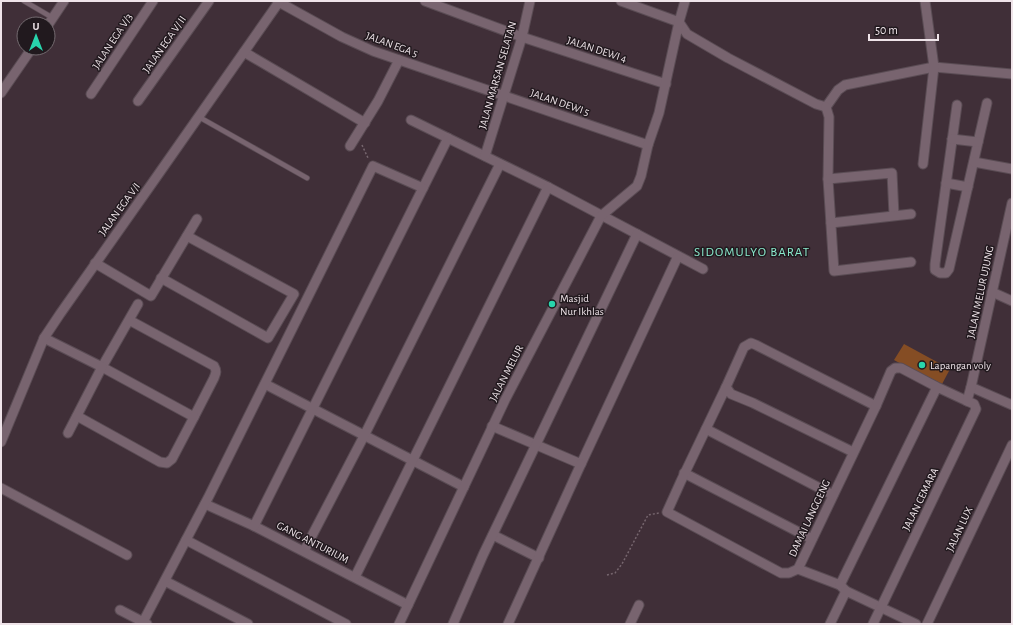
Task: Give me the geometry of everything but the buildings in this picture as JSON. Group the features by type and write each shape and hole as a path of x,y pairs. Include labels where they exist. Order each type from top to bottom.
{"street":[{"path":"54,16 64,1"},
{"name":"JALAN EGA V/3","path":"91,94 153,1"},
{"name":"JALAN EGA V/ II","path":"138,102 209,1"},
{"name":"JALAN EGA V/I","path":"1,442 44,338 95,263 199,117 278,1"},
{"name":"JALAN EGA 5","path":"278,1 349,41 399,60 504,95"},
{"name":"JALAN DEWI 4","path":"425,1 522,37 666,84"},
{"name":"JALAN MARSAN SELATAN","path":"486,156 522,37 530,1"},
{"path":"621,1 679,22 687,34 728,58 816,104 826,107"},
{"name":"JALAN MELUR","path":"398,624 492,426 601,216 637,186 641,176 648,145 659,113 685,1"},
{"path":"924,1 934,67 924,164"},
{"path":"244,52 365,123"},
{"path":"1,93 26,56"},
{"path":"350,146 378,101 399,60"},
{"path":"826,107 838,90 845,85 934,67 1012,74"},
{"name":"JALAN DEWI 5","path":"504,95 648,145"},
{"path":"957,105 935,264 935,270 940,272 946,272 949,268 987,103"},
{"path":"826,107 829,117 828,179 834,271 910,262"},
{"path":"411,120 548,187 703,269"},
{"path":"254,526 448,138"},
{"path":"952,139 978,142"},
{"path":"974,162 1012,169"},
{"path":"304,551 364,436 500,164"},
{"path":"120,610 145,623 373,166 423,188"},
{"path":"828,179 892,173 894,215"},
{"path":"946,183 968,186"},
{"path":"355,577 548,187"},
{"name":"JALAN MELUR UJUNG","path":"971,387 1012,203"},
{"path":"831,223 912,214"},
{"path":"95,263 151,296 197,219"},
{"path":"453,624 493,535 537,446 548,419 637,234"},
{"path":"162,278 268,338 272,332 294,294 187,236"},
{"path":"508,624 678,256"},
{"path":"992,292 1012,301"},
{"path":"68,432 102,367 138,304"},
{"path":"77,416 160,462 167,463 172,459 214,378 216,369 214,366 129,320"},
{"path":"44,338 102,367 194,417"},
{"path":"798,569 789,573 781,573 667,512 744,347 751,343 756,345 876,406"},
{"name":"DAMAI LANGGENG","path":"916,624 843,588 798,569 876,406 891,371 895,368 901,368 937,388 967,401"},
{"path":"265,384 464,487"},
{"path":"726,387 731,394 754,403 853,452"},
{"path":"967,401 971,387 1012,405"},
{"path":"830,624 843,588 937,388"},
{"name":"JALAN CEMARA","path":"873,624 976,409 974,404 967,401"},
{"path":"492,426 581,464"},
{"path":"706,429 833,495"},
{"name":"JALAN LUX","path":"927,624 1012,445"},
{"path":"684,473 812,539"},
{"path":"1,488 127,555"},
{"name":"GANG ANTURIUM","path":"205,504 254,526 408,605"},
{"path":"493,535 539,558"},
{"path":"186,540 346,624"},
{"path":"165,581 248,624"},
{"path":"630,624 640,605"}],"lane":[{"path":"24,1 44,16"},
{"path":"199,117 307,178"}],"path":[{"path":"356,136 373,166"},
{"path":"607,575 615,573 622,564 648,514 667,512"}],"shaded area":[{"name":"Lapangan voly","path":"904,344 950,369 941,386 894,360"}],"place":[{"name":"Masjid Nur Ikhlas","path":"552,304"},
{"name":"Lapangan voly","path":"922,365"}],"district":[{"name":"SIDOMULYO BARAT","path":"752,251"}]}
